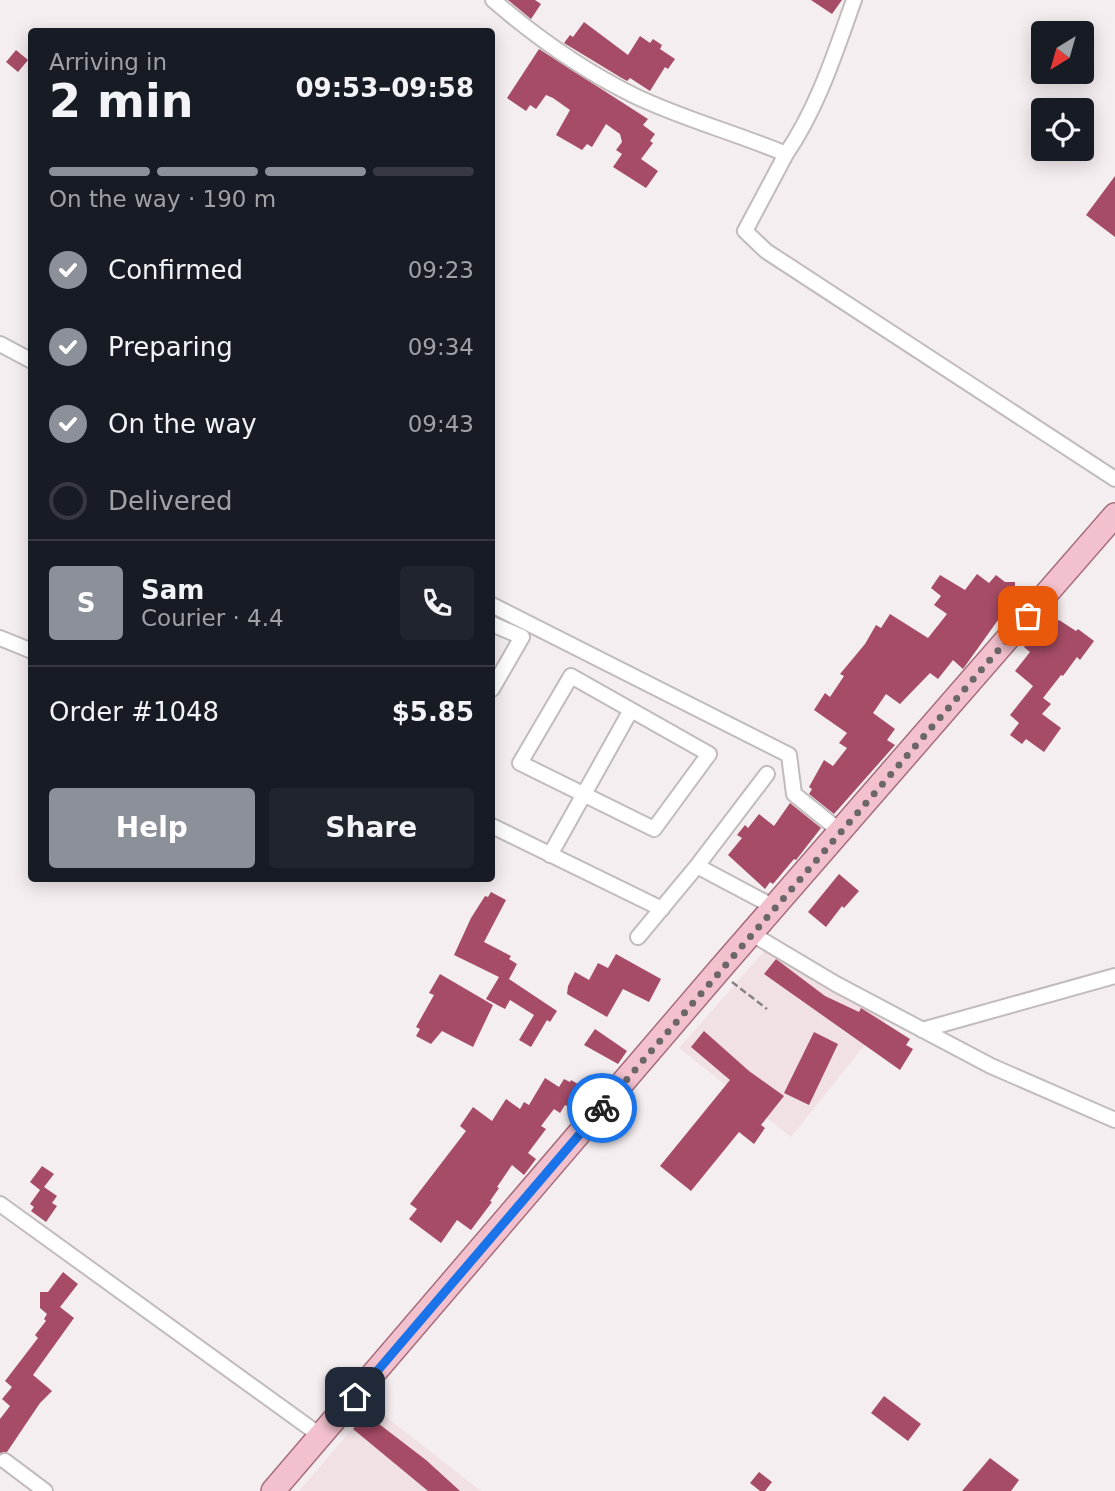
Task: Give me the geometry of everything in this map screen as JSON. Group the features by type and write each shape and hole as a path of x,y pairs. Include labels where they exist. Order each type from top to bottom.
{"main road":[{"path":"273,1491 720,969 776,908 1115,515"}],"street":[{"path":"493,0 535,37 576,64 638,97 786,154"},
{"path":"854,0 805,126 786,154 745,231 766,250 1115,480"},
{"path":"0,344 28,359"},
{"path":"495,607 789,755 794,794 841,832"},
{"path":"495,625 522,637 495,682"},
{"path":"0,638 28,649"},
{"path":"571,676 631,710 709,754 654,829 520,763 571,676"},
{"path":"550,855 631,710"},
{"path":"638,937 697,866 767,774"},
{"path":"495,828 662,909"},
{"path":"697,866 776,908"},
{"path":"752,934 836,984 991,1066 1115,1120"},
{"path":"922,1030 1115,976"},
{"path":"0,1204 321,1436"},
{"path":"5,1461 45,1491"}],"path":[{"path":"720,969 766,1009"}],"shaded area":[{"path":"766,949 888,1016 791,1137 679,1048"},
{"path":"372,1406 481,1491 299,1491"}],"building":[{"path":"508,0 535,0 541,4 531,19"},
{"path":"811,0 842,0 832,14"},
{"path":"584,22 628,55 640,36 650,43 653,39 662,45 660,49 675,59 668,69 665,67 650,91 630,78 627,81 564,43 570,35 573,37"},
{"path":"539,49 648,119 643,125 655,134 650,141 653,143 641,159 658,171 646,188 613,167 622,154 616,150 622,142 620,134 606,124 592,147 587,144 582,150 556,135 570,110 553,98 546,95 536,109 530,105 526,111 507,98"},
{"path":"16,50 28,60 18,72 6,62"},
{"path":"1115,176 1115,237 1086,215"},
{"path":"977,574 989,583 996,575 1005,582 1015,582 1015,587 1020,591 1017,594 1024,599 1015,608 1013,606 1001,622 998,620 963,669 953,660 938,679 930,673 900,704 886,694 873,713 895,729 887,740 895,745 834,814 809,794 812,789 809,787 824,760 833,766 847,748 839,743 847,733 814,710 825,693 830,697 844,676 840,674 865,644 876,625 881,628 890,614 928,638 947,614 934,605 941,596 931,588 940,575 965,590"},
{"path":"1049,618 1056,623 1059,620 1076,631 1078,629 1094,641 1080,660 1077,657 1043,698 1051,704 1042,714 1061,728 1044,752 1026,739 1022,744 1010,735 1019,723 1010,715 1033,686 1015,671 1030,652 1024,647"},
{"path":"790,803 821,828 796,860 765,889 728,855 742,838 737,835 745,825 748,828 759,814 774,826"},
{"path":"839,874 859,891 844,908 842,906 826,927 808,912"},
{"path":"491,892 506,900 484,942 511,956 509,959 517,964 509,979 557,1011 550,1022 547,1020 531,1047 519,1040 534,1015 510,1000 505,1009 486,999 499,977 454,955 471,918 485,896 488,897"},
{"path":"616,954 661,979 649,1002 623,989 607,1017 567,994 568,986 575,972 589,980 598,963 608,968"},
{"path":"776,959 825,996 859,1012 861,1008 910,1039 906,1045 913,1049 900,1070 764,974"},
{"path":"440,974 493,1005 473,1047 442,1031 431,1044 416,1036 420,1029 416,1027 434,995 429,993"},
{"path":"595,1029 627,1051 618,1064 584,1045"},
{"path":"704,1031 749,1071 784,1096 761,1125 765,1128 754,1144 739,1132 691,1191 660,1166 730,1080 691,1047"},
{"path":"814,1032 838,1044 809,1105 784,1093"},
{"path":"545,1078 559,1087 564,1079 570,1082 571,1080 593,1093 588,1102 576,1095 569,1107 565,1105 560,1113 554,1109 541,1126 546,1129 528,1153 536,1159 524,1175 512,1165 497,1187 499,1188 490,1201 492,1202 471,1230 457,1220 441,1243 409,1219 417,1209 410,1204 466,1131 460,1126 473,1107 492,1121 506,1099 520,1109 524,1102 529,1105"},
{"path":"42,1166 54,1174 44,1187 57,1196 52,1203 57,1206 46,1222 31,1211 34,1207 30,1204 40,1190 30,1182"},
{"path":"63,1272 78,1284 60,1307 74,1318 33,1375 52,1391 40,1403 7,1452 0,1453 0,1419 10,1406 2,1399 12,1387 5,1381 38,1338 35,1335 46,1321 44,1319 47,1314 40,1308 40,1292 48,1292"},
{"path":"884,1396 921,1424 908,1441 871,1413"},
{"path":"366,1414 426,1460 460,1491 428,1491 353,1429"},
{"path":"990,1458 1019,1480 1011,1491 962,1491"},
{"path":"759,1472 772,1482 765,1491 760,1491 750,1483"}],"way so far":[{"path":"602,1108 1028,616"}],"route":[{"path":"355,1397 602,1108"}]}
